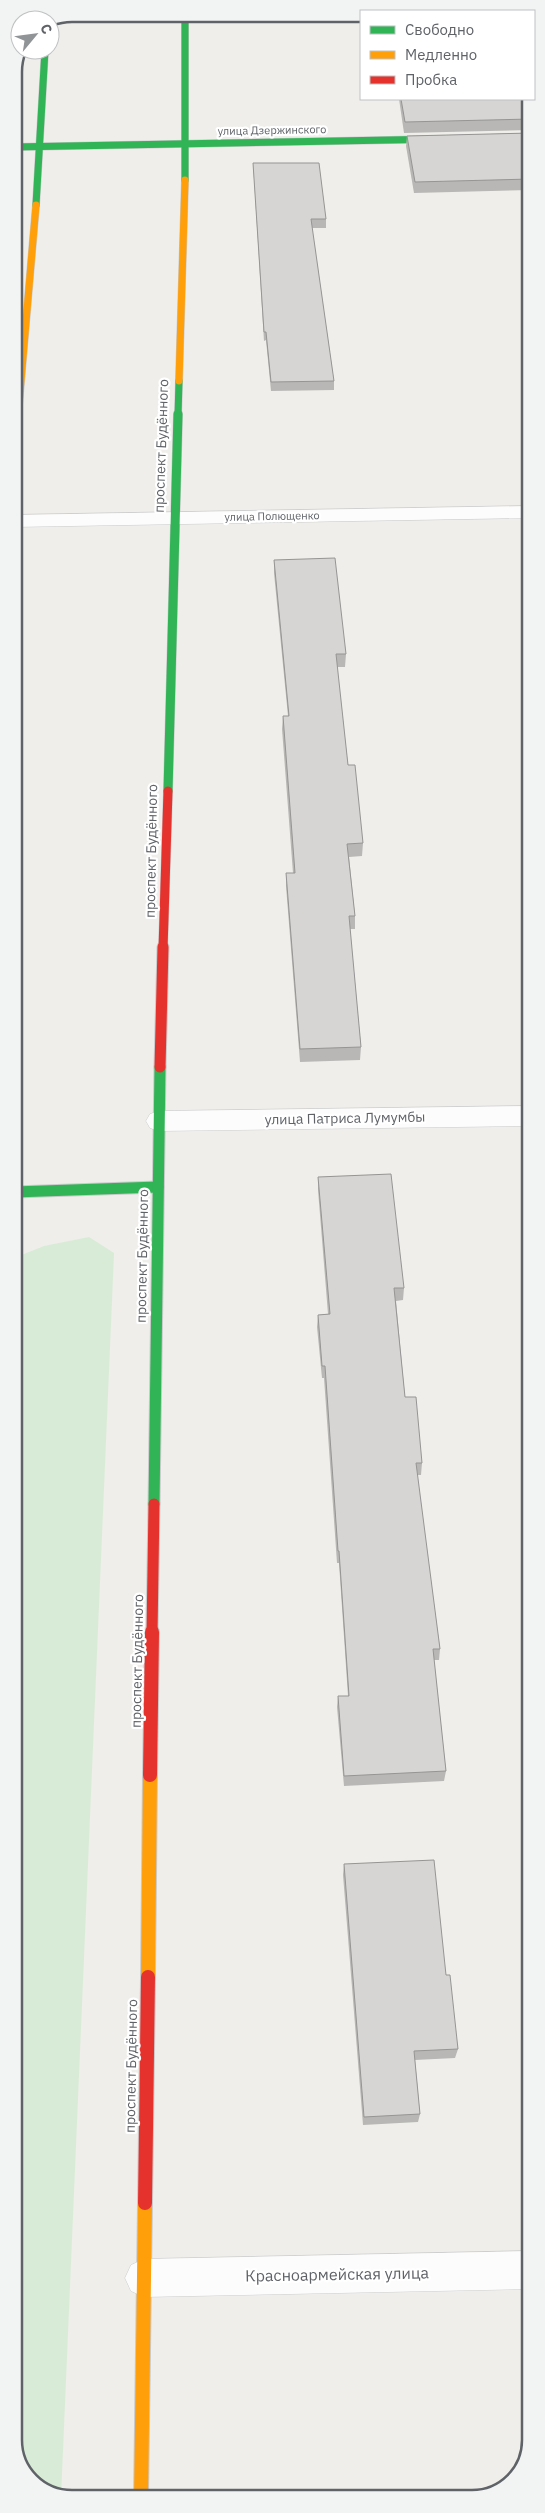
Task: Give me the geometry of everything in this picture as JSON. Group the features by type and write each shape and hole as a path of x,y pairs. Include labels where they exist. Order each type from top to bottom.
{"main road":[{"name":"проспект Будённого","path":"141,2490 159,1121 174,517 186,145 185,22"},
{"path":"22,366 41,147 45,60"},
{"name":"улица Дзержинского","path":"22,147 452,139"},
{"path":"22,1192 158,1187"}],"street":[{"name":"улица Полющенко","path":"22,521 522,512"},
{"name":"улица Патриса Лумумбы","path":"159,1121 522,1116"},
{"name":"Красноармейская улица","path":"144,2278 522,2270"}],"green space":[{"path":"89,1237 114,1253 61,2489 45,2482 33,2471 25,2457 22,2440 22,1255 44,1246"}],"building":[{"path":"401,100 522,100 522,119 405,122"},
{"path":"522,133 522,179 415,182 407,136"},
{"path":"253,163 319,163 326,219 311,219 334,381 271,382 266,332 264,332"},
{"path":"335,558 346,654 336,654 348,765 355,765 363,843 347,844 355,916 349,916 361,1047 300,1049 286,873 295,873 283,716 289,716 274,560"},
{"path":"391,1174 404,1288 394,1288 405,1397 416,1397 422,1463 416,1463 440,1649 433,1649 446,1771 344,1776 338,1696 349,1696 325,1366 322,1366 318,1315 330,1314 318,1177"},
{"path":"434,1860 446,1975 450,1975 458,2049 414,2051 420,2114 364,2117 344,1864"}],"traffic: fast":[{"path":"185,22 185,180"},
{"path":"36,205 44,60"},
{"path":"22,147 444,139"},
{"path":"168,791 179,381"},
{"path":"154,1504 160,1067"},
{"path":"22,1192 158,1187"}],"traffic: slow":[{"path":"179,381 185,180"},
{"path":"22,366 36,205"},
{"path":"148,1977 150,1775"},
{"path":"141,2490 145,2203"}],"traffic: jam":[{"path":"160,1067 168,791"},
{"path":"150,1775 154,1504"},
{"path":"145,2203 148,1977"}]}
